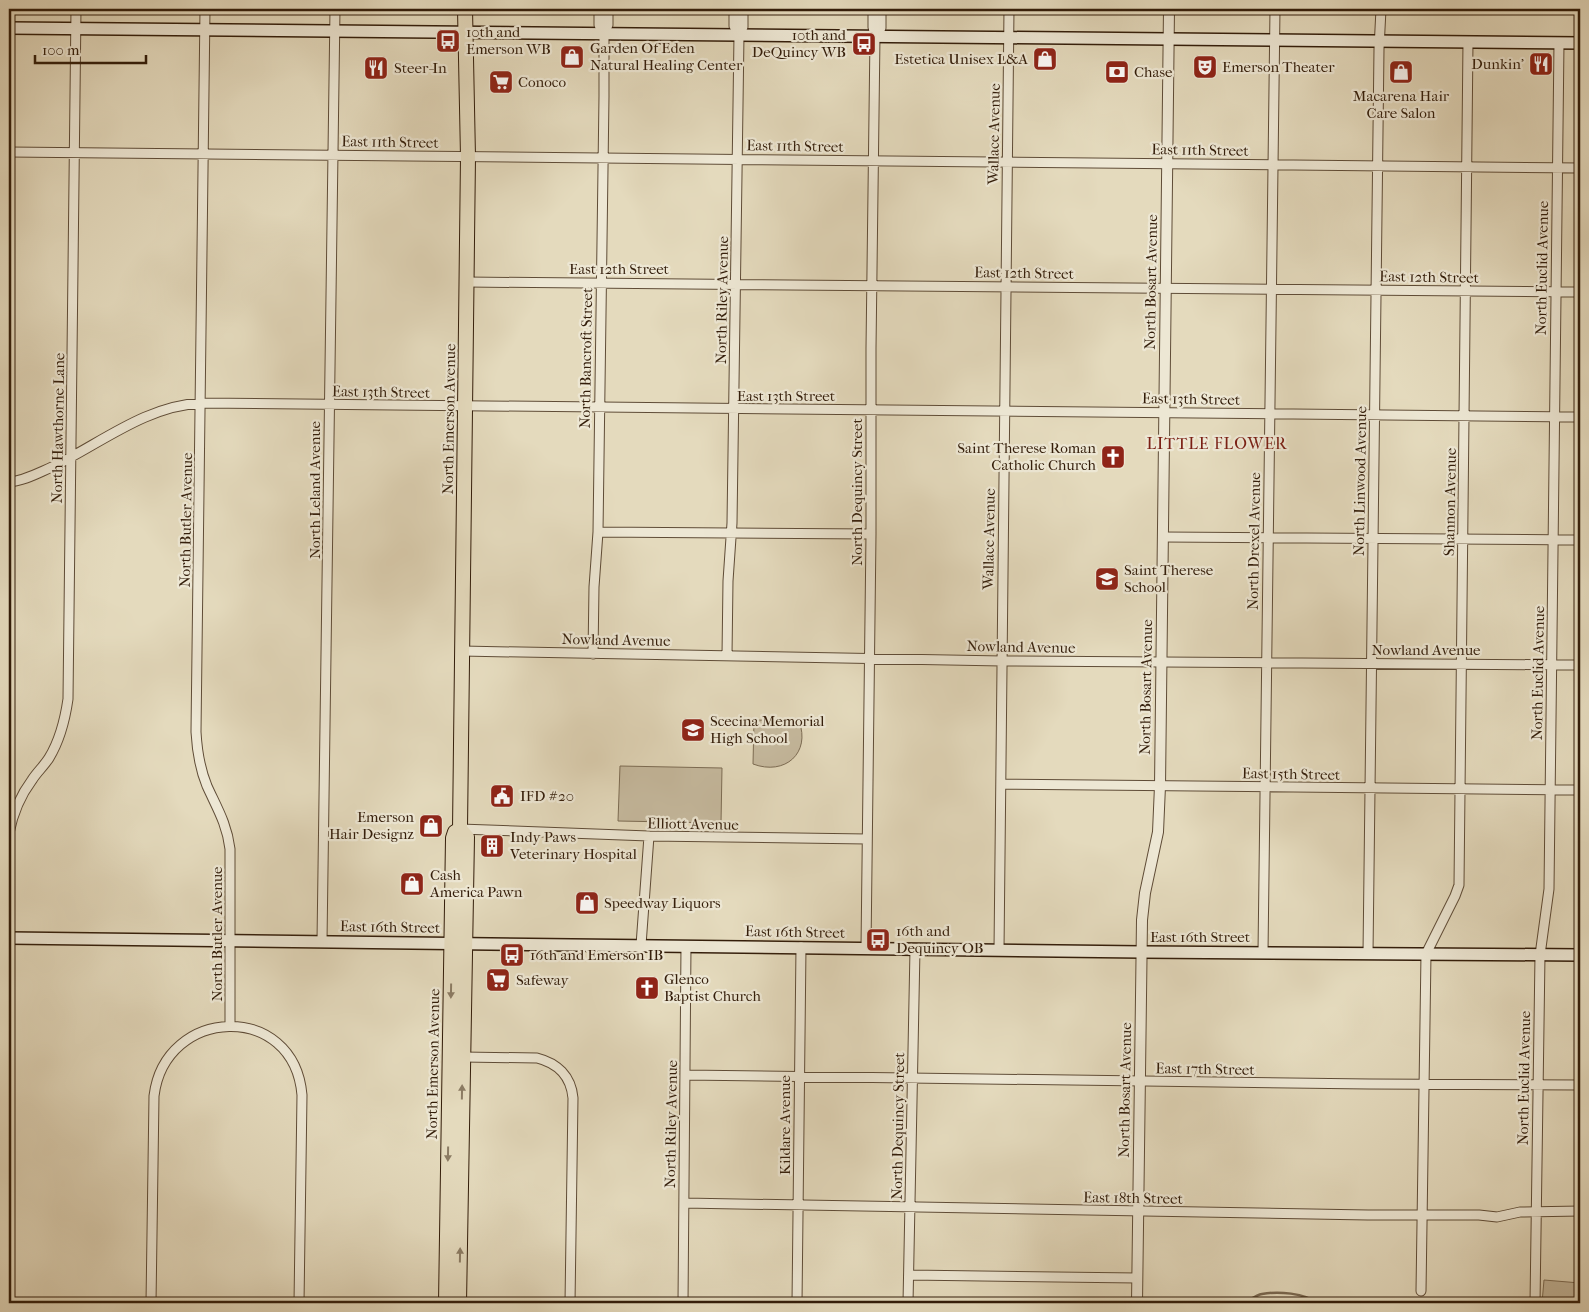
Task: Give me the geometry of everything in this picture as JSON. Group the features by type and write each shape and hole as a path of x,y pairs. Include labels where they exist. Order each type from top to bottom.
{"main road":[{"name":"North Emerson Avenue","path":"459,1303 463,1057 453,838 455,832 460,829 468,157 465,9"},
{"path":"9,28 1580,43"},
{"name":"East 16th Street","path":"9,938 458,942 1142,952 1580,955"},
{"name":"North Emerson Avenue","path":"446,1303 458,942"}],"street":[{"name":"North Hawthorne Lane","path":"9,833 14,812 21,796 55,746 62,730 66,709 76,9"},
{"name":"North Butler Avenue","path":"206,9 196,738 202,773 222,815 229,842 231,864 230,1026"},
{"name":"North Leland Avenue","path":"322,941 335,9"},
{"name":"North Bancroft Street","path":"600,9 599,24 604,33"},
{"name":"North Bancroft Street","path":"593,654 594,588 598,532 604,33 608,25 608,9"},
{"name":"North Riley Avenue","path":"734,9 734,26 739,35"},
{"name":"North Riley Avenue","path":"727,656 728,581 732,533 739,35 743,27 743,9"},
{"name":"North Dequincy Street","path":"866,948 872,534 871,410 875,36 873,9"},
{"name":"North Dequincy Street","path":"875,36 881,28 881,9"},
{"name":"Wallace Avenue","path":"999,950 1010,9"},
{"name":"North Bosart Avenue","path":"1137,1303 1144,900 1158,832 1160,786 1169,9"},
{"name":"North Drexel Avenue","path":"1263,953 1275,9"},
{"name":"North Linwood Avenue","path":"1368,954 1379,41 1381,9"},
{"name":"Shannon Avenue","path":"1426,954 1458,888 1468,42"},
{"name":"North Euclid Avenue","path":"1535,1303 1540,955 1549,889 1559,43"},
{"name":"East 11th Street","path":"9,152 1580,168"},
{"name":"East 12th Street","path":"467,282 1580,292"},
{"name":"East 13th Street","path":"9,482 23,480 71,458 153,413 177,405 201,403 1580,417"},
{"path":"598,532 872,534"},
{"path":"1163,537 1580,540"},
{"name":"Nowland Avenue","path":"462,651 1002,661 1580,665"},
{"name":"East 15th Street","path":"1001,784 1580,790"},
{"name":"Elliott Avenue","path":"460,829 648,836 867,840"},
{"path":"641,945 648,836"},
{"name":"North Riley Avenue","path":"683,1303 686,946"},
{"name":"Kildare Avenue","path":"797,1303 801,947"},
{"name":"North Dequincy Street","path":"908,1303 914,949"},
{"path":"1421,1291 1426,954"},
{"path":"151,1303 154,1096 157,1082 166,1063 184,1042 206,1030 230,1026 246,1028 263,1034 274,1041 289,1056 299,1078 302,1095 299,1303"},
{"path":"463,1057 537,1058 548,1061 565,1074 570,1084 573,1094 570,1303"},
{"name":"East 17th Street","path":"685,1075 1140,1082 1580,1085"},
{"name":"East 18th Street","path":"684,1203 1138,1212 1422,1214 1497,1217 1520,1212 1580,1211"},
{"path":"909,1275 1137,1278"}],"shaded area":[{"path":"754,720 799,721 802,733 801,743 798,752 792,759 785,764 775,767 753,764"},
{"path":"620,766 722,768 721,823 618,821"},
{"path":"1544,1280 1580,1283 1580,1303 1542,1303"}],"waterway":[{"path":"1244,1303 1255,1296 1268,1293 1299,1295 1317,1303"}],"place":[{"name":"10th and Emerson WB","path":"448,41"},
{"name":"10th and DeQuincy WB","path":"864,44"},
{"name":"Garden Of Eden Natural Healing Center","path":"572,57"},
{"name":"Estetica Unisex L&A","path":"1045,59"},
{"name":"Dunkin'","path":"1541,64"},
{"name":"Emerson Theater","path":"1205,67"},
{"name":"Steer-In","path":"376,68"},
{"name":"Chase","path":"1117,72"},
{"name":"Macarena Hair Care Salon","path":"1401,72"},
{"name":"Conoco","path":"501,82"},
{"name":"Saint Therese Roman Catholic Church","path":"1113,457"},
{"name":"Saint Therese School","path":"1107,579"},
{"name":"Scecina Memorial High School","path":"693,730"},
{"name":"IFD #20","path":"502,796"},
{"name":"Emerson Hair Designz","path":"431,826"},
{"name":"Indy Paws Veterinary Hospital","path":"492,846"},
{"name":"Cash America Pawn","path":"412,884"},
{"name":"Speedway Liquors","path":"587,903"},
{"name":"16th and Dequincy OB","path":"878,940"},
{"name":"16th and Emerson IB","path":"512,955"},
{"name":"Safeway","path":"498,980"},
{"name":"Glenco Baptist Church","path":"647,988"}],"district":[{"name":"LITTLE FLOWER","path":"1217,443"}]}
